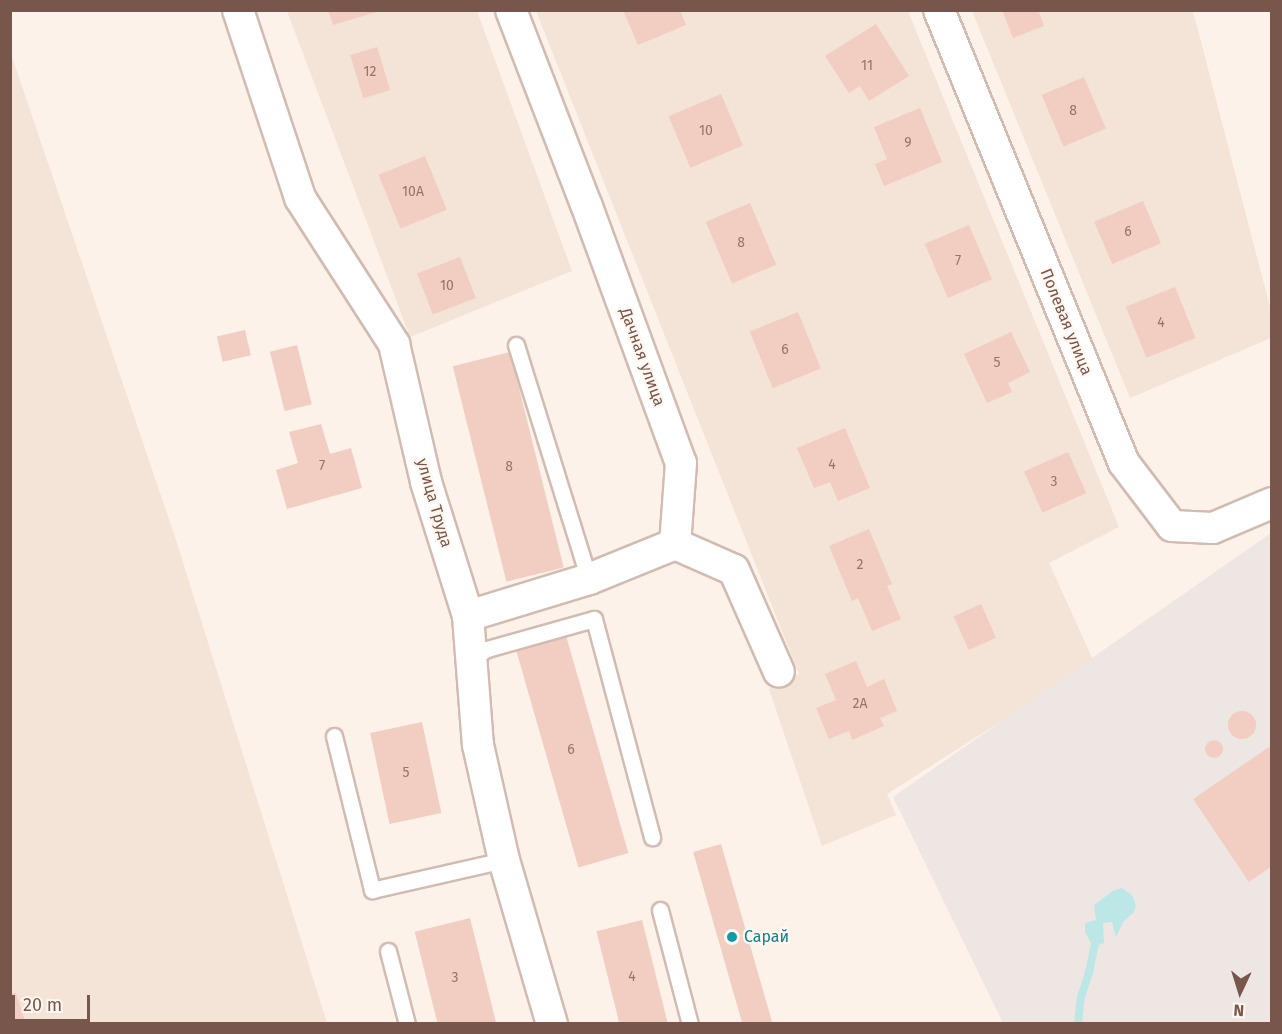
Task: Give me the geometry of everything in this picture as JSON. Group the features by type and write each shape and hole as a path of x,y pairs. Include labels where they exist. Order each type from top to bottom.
{"street":[{"name":"улица Труда","path":"237,10 300,198 394,344 426,482 468,616 477,746 504,860 552,1023"},
{"name":"Дачная улица","path":"511,10 586,204 681,463 675,544"},
{"name":"Полевая улица","path":"939,10 1124,462 1172,526 1214,528 1272,503"},
{"path":"468,616 589,579 675,544 734,570 779,672"}],"lane":[{"path":"516,345 589,579"},
{"path":"471,659 487,649 594,619 652,837"},
{"path":"334,736 372,890 504,860"},
{"path":"660,910 690,1023"},
{"path":"388,951 406,1023"}],"shaded area":[{"path":"287,11 477,11 572,271 410,337"},
{"path":"536,11 908,11 1119,527 1049,563 1094,662 887,794 896,815 822,846 769,689 799,674"},
{"path":"972,11 1193,11 1271,311 1271,338 1130,398"},
{"path":"10,51 176,540 327,1023 11,1023"},
{"path":"1271,533 1271,1023 1003,1023 893,797"}],"water":[{"path":"1122,888 1132,895 1136,906 1134,912 1123,922 1116,937 1112,922 1103,923 1104,943 1093,947 1085,932 1085,923 1096,920 1094,905 1114,890"}],"building":[{"path":"328,10 380,10 380,11 333,25"},
{"path":"623,10 680,10 686,25 638,45"},
{"path":"1002,10 1038,10 1044,26 1013,38"},
{"path":"876,24 909,76 869,101 860,86 849,93 825,56"},
{"path":"377,47 390,90 363,98 350,55"},
{"path":"1084,77 1106,129 1064,147 1042,95"},
{"path":"721,94 743,146 690,168 669,116"},
{"path":"920,108 942,162 884,186 875,164 887,159 874,127"},
{"path":"425,156 447,210 400,229 379,175"},
{"path":"1143,201 1161,243 1112,264 1094,222"},
{"path":"750,203 776,265 732,283 706,222"},
{"path":"969,225 992,279 948,298 925,244"},
{"path":"460,257 476,298 433,315 417,273"},
{"path":"1175,287 1196,338 1146,358 1126,307"},
{"path":"798,312 821,369 773,388 750,331"},
{"path":"245,330 251,355 223,362 217,337"},
{"path":"1011,332 1030,372 1008,383 1012,392 987,403 964,354"},
{"path":"297,345 312,404 285,411 270,352"},
{"path":"510,352 564,567 506,582 453,366"},
{"path":"321,424 330,454 351,448 362,488 287,509 276,470 298,463 289,432"},
{"path":"845,428 870,488 838,501 830,482 814,488 797,448"},
{"path":"1068,452 1086,493 1042,513 1024,472"},
{"path":"869,529 892,584 887,586 901,619 872,631 858,598 852,601 829,546"},
{"path":"981,604 996,638 969,650 954,616"},
{"path":"565,632 628,853 578,867 515,646"},
{"path":"856,661 867,687 884,679 897,711 880,718 884,726 852,740 849,731 829,739 816,708 836,700 825,674"},
{"path":"1242,711 1252,715 1256,725 1252,735 1242,739 1232,735 1228,725 1232,715"},
{"path":"422,722 441,813 389,824 370,733"},
{"path":"1214,740 1220,743 1223,749 1220,755 1214,758 1208,755 1205,749 1208,743"},
{"path":"1272,745 1272,866 1249,882 1193,799"},
{"name":"Сарай","path":"721,844 773,1024 742,1024 693,852"},
{"path":"470,918 496,1024 438,1024 415,932"},
{"path":"642,920 668,1024 619,1024 596,931"},
{"path":"16,993 26,1024 10,1024 10,994"}],"waterway":[{"path":"1078,1024 1081,997 1096,938"}],"place":[{"name":"Сарай","path":"732,937"}]}
